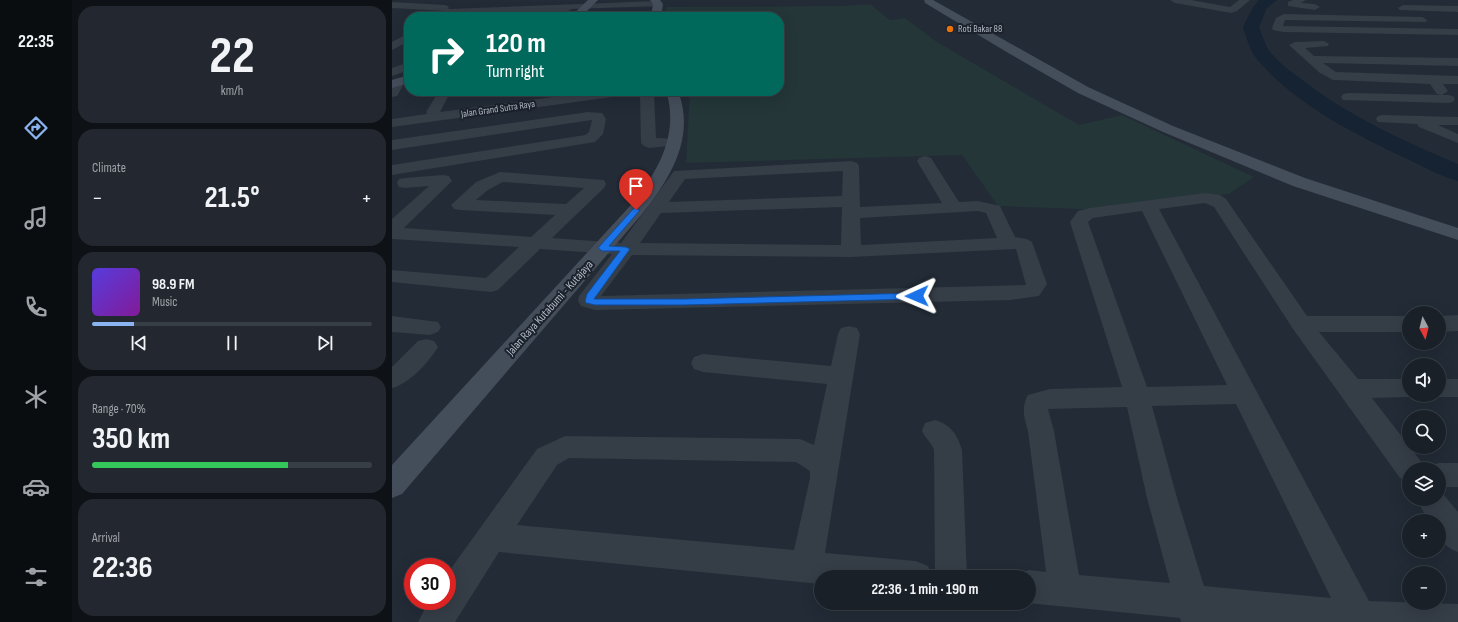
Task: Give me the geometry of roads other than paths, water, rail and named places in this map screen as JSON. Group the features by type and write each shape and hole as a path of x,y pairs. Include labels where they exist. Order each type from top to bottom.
{"street":[{"path":"926,0 941,0 1020,51"},
{"path":"926,0 1020,51 1304,178 1458,234"},
{"path":"1175,0 1229,10 1234,9 1242,0"},
{"path":"1301,0 1291,4 1298,6 1321,7"},
{"path":"561,12 571,7 590,2 656,2"},
{"path":"581,12 590,2"},
{"path":"394,6 445,8"},
{"path":"450,12 454,10 571,7"},
{"path":"1446,33 1396,7 1456,14"},
{"path":"426,12 432,8"},
{"path":"1422,20 1284,17 1281,18 1277,28 1446,33 1458,32"},
{"path":"394,46 404,39"},
{"path":"1338,45 1296,44 1310,59 1324,70 1337,77 1458,80"},
{"path":"394,46 404,45"},
{"path":"392,57 404,57"},
{"path":"1310,59 1458,62"},
{"path":"1434,80 1458,116"},
{"path":"433,112 442,96"},
{"path":"392,117 533,96"},
{"name":"Jalan Grand Sutra Raya","path":"392,123 591,96"},
{"path":"647,96 650,143 674,142"},
{"name":"Jalan Raya Kutabumi - Kutajaya","path":"392,485 636,210 659,180 668,162 674,142 677,101 674,96"},
{"path":"1348,97 1448,99"},
{"path":"440,155 442,138 452,115"},
{"path":"392,146 588,116 597,116 599,119 596,134 590,139 392,170"},
{"path":"1383,119 1458,121"},
{"path":"1415,120 1458,139"},
{"path":"925,161 953,206"},
{"path":"392,233 535,244 626,249 851,251 1008,242 1020,243 1025,246 1037,284 1032,291 1010,293 684,302 589,301 590,296 626,249 654,208 680,174 851,166 851,251"},
{"path":"392,276 491,285 572,210 598,183 500,177 482,186 460,205 572,210"},
{"path":"1304,178 1458,222"},
{"path":"392,184 433,179 444,181 392,229"},
{"path":"1195,612 1162,498 1137,396 1079,222 1084,215 1205,198 1214,199 1220,202 1301,324 1405,462"},
{"path":"1148,205 1246,394 1360,620"},
{"path":"654,208 982,206 994,210 1008,242"},
{"path":"392,324 428,337 402,372 392,379"},
{"path":"1301,324 1402,324"},
{"path":"1446,324 1458,324"},
{"path":"806,567 824,478 824,465 849,334"},
{"path":"703,363 840,376"},
{"path":"1351,389 1402,388"},
{"path":"1446,388 1458,388"},
{"path":"1065,590 1041,431 1035,405 1037,402 1042,399 1246,394"},
{"path":"935,430 944,440 948,450 951,570"},
{"path":"435,622 490,537 547,457 564,447 800,451 824,465"},
{"path":"1446,475 1458,475"},
{"path":"1436,506 1458,537"},
{"path":"490,537 839,570"},
{"path":"1036,588 1065,590 1195,612 1360,620 1458,621"}],"waterway":[{"path":"1270,0 1264,3 1261,7 1251,27 1262,54 1282,75 1341,116 1436,164 1458,173"}],"place":[{"name":"Roti Bakar 88","path":"950,29"}]}
